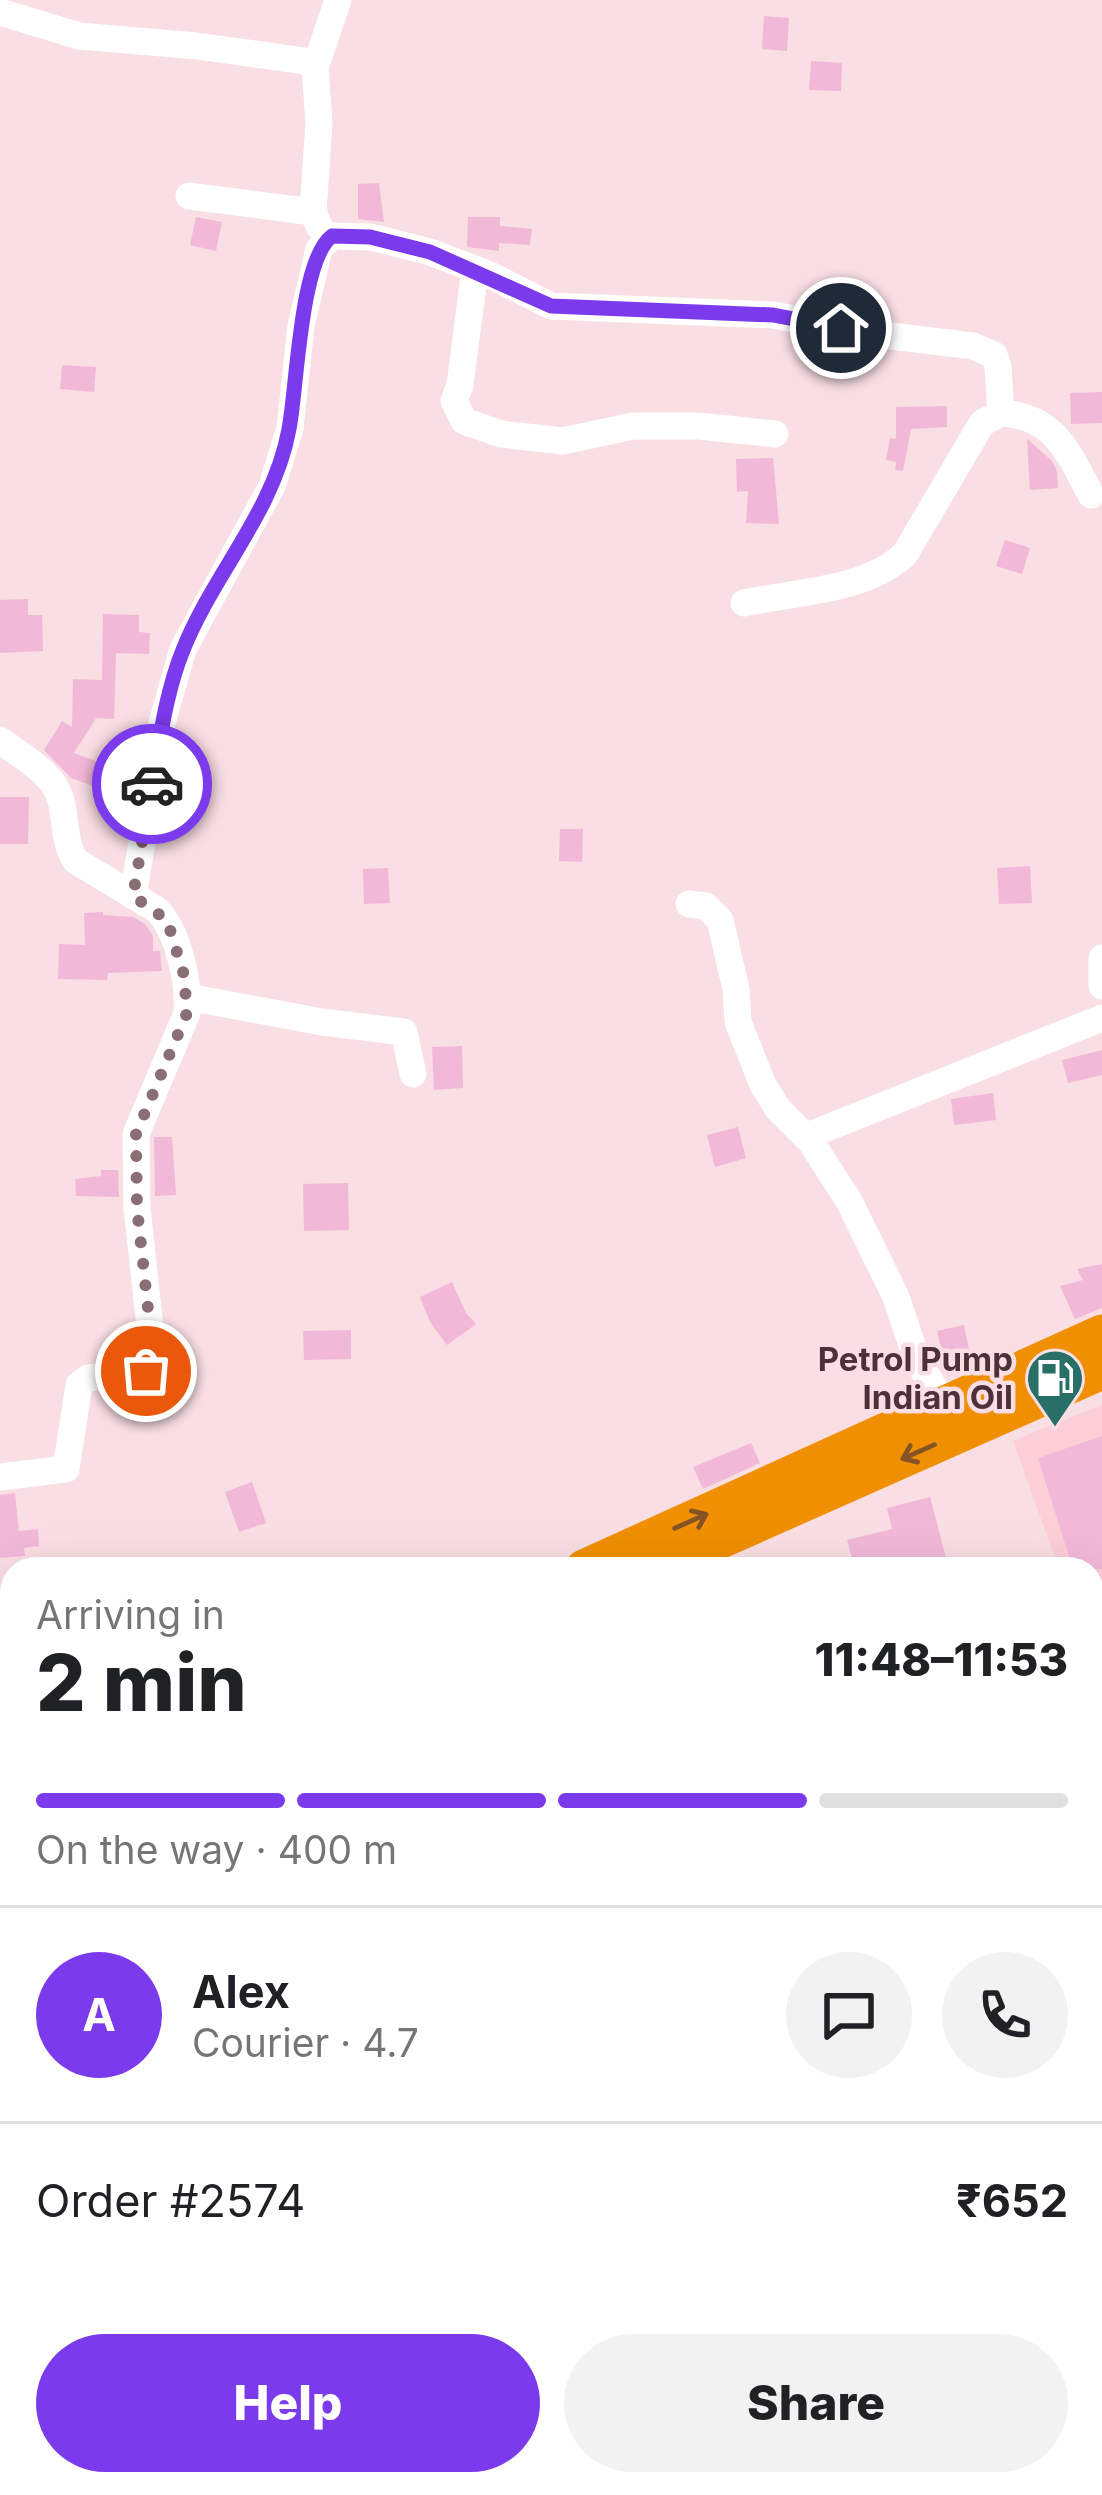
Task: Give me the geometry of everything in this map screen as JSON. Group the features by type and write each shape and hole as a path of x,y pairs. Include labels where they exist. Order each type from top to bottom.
{"highway":[{"path":"610,1557 1102,1334"},
{"path":"680,1557 1102,1370"}],"street":[{"path":"323,242 305,211 319,122 316,68 338,0"},
{"path":"0,12 79,36 197,46 304,61 316,68"},
{"path":"189,196 305,211"},
{"path":"133,896 163,723 183,649 272,485 290,428 301,326 323,242 332,236 370,237 430,252 551,306 773,315 973,346 994,355 1000,413"},
{"path":"475,269 454,400 464,421 501,434 563,441 633,425 775,434"},
{"path":"744,603 855,581 890,568 905,554 982,423 1000,413 1038,420 1063,444 1091,495"},
{"path":"0,740 54,784 68,850 76,861 167,920 188,997 187,1013 136,1134 137,1208 151,1336 146,1371 88,1378 79,1384 66,1469 0,1477"},
{"path":"689,904 706,906 720,920 739,1022 763,1084 778,1109 807,1136 849,1201 896,1297 917,1360 945,1405"},
{"path":"1102,958 1102,986"},
{"path":"188,997 404,1032 413,1074"},
{"path":"807,1136 1102,1018"}],"shaded area":[{"path":"1102,1405 1102,1557 1055,1557 1013,1441"}],"building":[{"path":"764,16 789,18 787,51 762,49"},
{"path":"811,61 842,63 841,91 809,90"},
{"path":"379,183 384,222 358,219 358,184"},
{"path":"196,217 222,222 216,251 190,245"},
{"path":"468,217 500,217 500,226 532,229 530,245 499,243 499,251 467,247"},
{"path":"62,365 96,367 94,392 60,389"},
{"path":"1102,392 1102,423 1071,424 1070,393"},
{"path":"947,406 947,427 911,429 903,471 895,470 896,462 886,460 890,438 896,439 896,407"},
{"path":"1027,439 1052,461 1058,488 1030,490"},
{"path":"773,458 779,524 746,523 748,491 737,492 736,459"},
{"path":"1005,540 1030,548 1022,574 996,566"},
{"path":"28,599 28,615 42,615 43,651 0,653 0,600"},
{"path":"103,614 139,615 139,632 150,633 149,654 116,653 114,719 96,718 74,753 101,763 93,786 71,778 44,750 62,721 72,727 73,679 102,680"},
{"path":"0,797 29,797 28,844 0,844"},
{"path":"560,829 583,829 582,862 559,861"},
{"path":"1030,866 1032,903 999,904 997,868"},
{"path":"388,868 390,903 364,904 363,869"},
{"path":"103,912 145,924 153,936 153,951 160,951 162,971 108,973 107,980 58,979 59,944 85,945 84,913"},
{"path":"462,1046 463,1088 434,1090 432,1047"},
{"path":"1102,1050 1102,1075 1068,1083 1062,1060"},
{"path":"993,1093 996,1120 954,1125 951,1099"},
{"path":"738,1127 746,1158 715,1167 707,1135"},
{"path":"154,1137 172,1137 176,1195 155,1196"},
{"path":"101,1170 118,1170 119,1197 76,1196 75,1179 101,1176"},
{"path":"348,1183 349,1230 304,1231 303,1184"},
{"path":"1102,1264 1102,1308 1075,1319 1060,1286 1083,1280 1077,1269"},
{"path":"452,1282 476,1324 447,1345 420,1297"},
{"path":"964,1325 970,1354 944,1360 937,1331"},
{"path":"351,1330 351,1359 304,1360 303,1331"},
{"path":"1102,1436 1102,1557 1069,1557 1038,1458"},
{"path":"751,1443 760,1463 703,1489 693,1467"},
{"path":"252,1482 266,1523 239,1532 225,1492"},
{"path":"15,1493 19,1531 38,1529 39,1546 24,1548 25,1556 0,1557 0,1495"},
{"path":"930,1497 946,1557 852,1557 847,1540 892,1529 887,1508"}],"way so far":[{"path":"146,1371 151,1336 137,1208 136,1134 187,1013 188,997 167,920 133,896 152,784"}],"place":[{"name":"Petrol Pump Indian Oil","path":"1055,1429"}],"route":[{"path":"152,784 183,649 272,485 290,428 301,326 319,249 332,236 370,237 430,252 551,306 773,315 841,328"}]}
